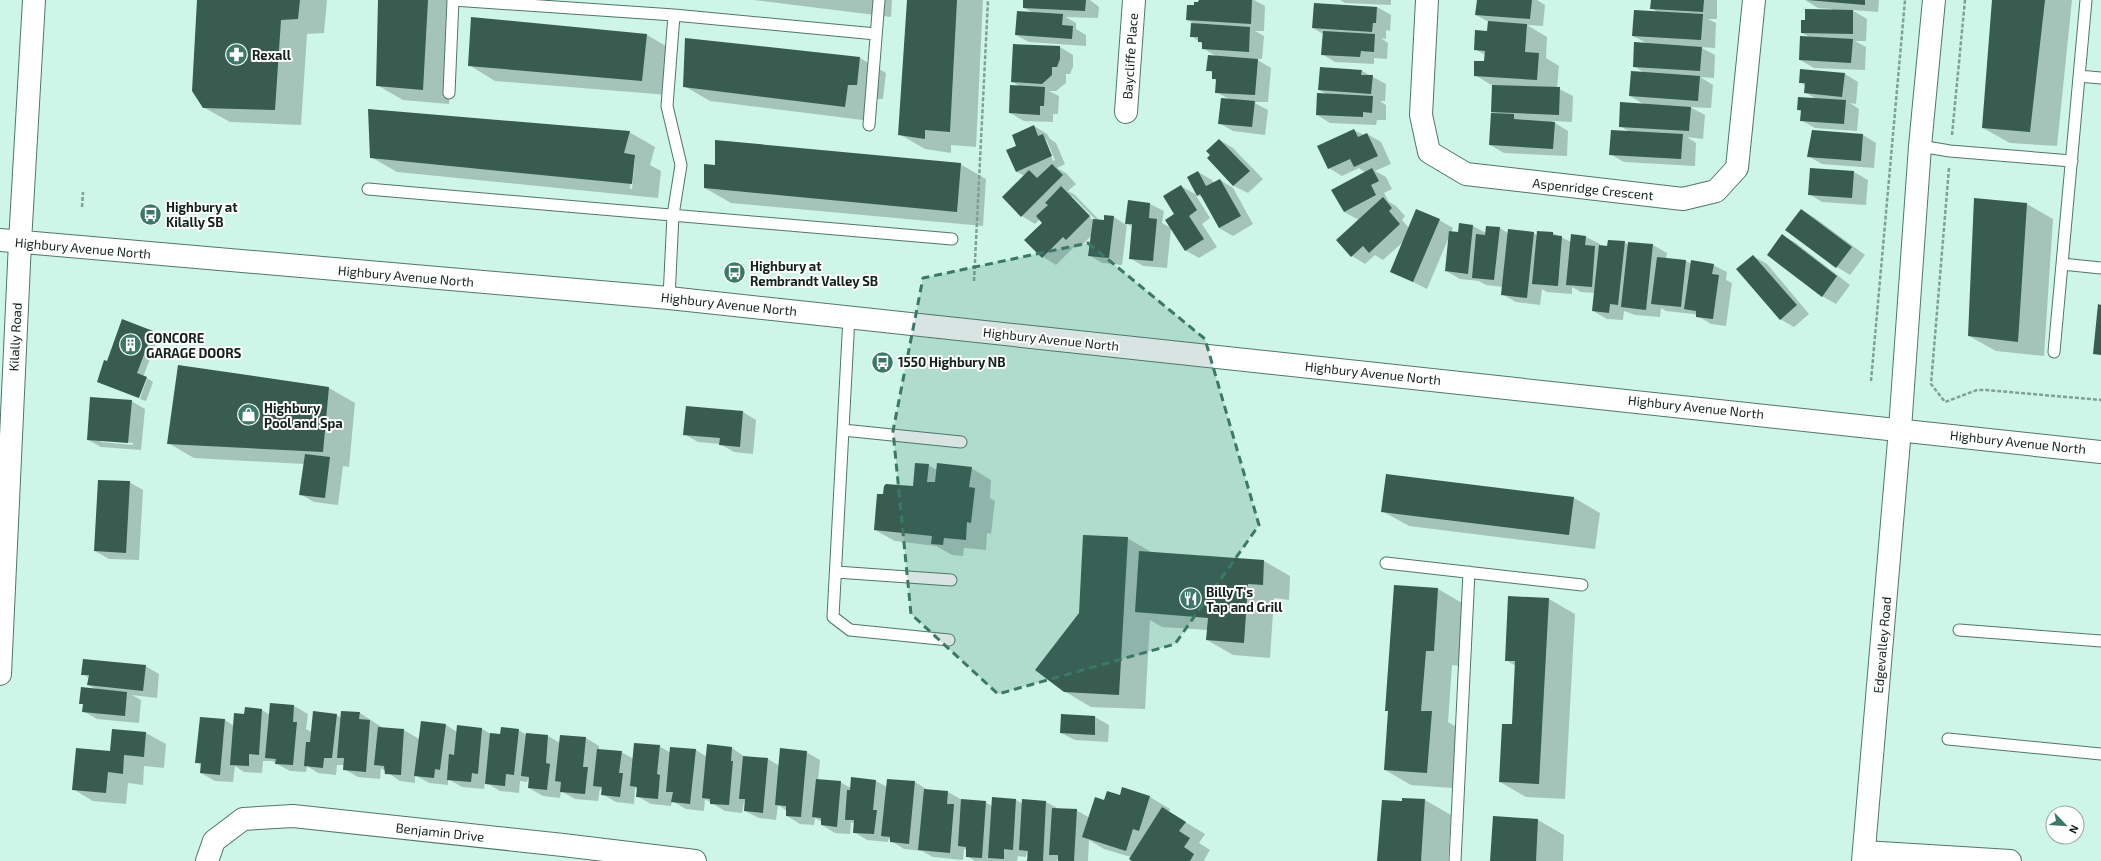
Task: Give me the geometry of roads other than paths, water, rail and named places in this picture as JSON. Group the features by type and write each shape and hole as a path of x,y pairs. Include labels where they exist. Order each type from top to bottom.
{"street":[{"name":"Kilally Road","path":"0,674 10,241 34,0"},
{"name":"Baycliffe Place","path":"1126,112 1134,0"},
{"name":"Aspenridge Crescent","path":"1427,0 1421,115 1429,152 1466,174 1683,199 1716,191 1737,168 1754,0"},
{"name":"Edgevalley Road","path":"1864,856 1900,429 1920,146 1934,0"},
{"name":"Highbury Avenue North","path":"10,241 669,298 1900,429 2101,452"},
{"name":"Benjamin Drive","path":"207,861 214,841 243,819 293,816 562,853 695,861"},
{"path":"1864,856 2010,861"}],"lane":[{"path":"449,93 453,0 674,15 876,34"},
{"path":"869,125 879,0"},
{"path":"2054,352 2086,0"},
{"path":"669,298 673,215 681,165 667,106 674,15"},
{"path":"2079,76 2101,78"},
{"path":"1920,146 1950,151 2072,161"},
{"path":"368,189 952,239"},
{"path":"2062,264 2101,268"},
{"path":"850,317 834,617 850,630 949,640"},
{"path":"843,430 961,442"},
{"path":"1386,563 1582,585"},
{"path":"836,572 950,580"},
{"path":"1455,861 1469,572"},
{"path":"1959,630 2101,641"},
{"path":"1948,739 2101,754"}],"place":[{"name":"Rexall","path":"236,55"},
{"name":"Highbury at Kilally SB","path":"150,214"},
{"name":"Highbury at Rembrandt Valley SB","path":"735,273"},
{"name":"CONCORE GARAGE DOORS","path":"130,345"},
{"name":"1550 Highbury NB","path":"883,362"},
{"name":"Highbury Pool and Spa","path":"249,415"},
{"name":"Billy T's Tap and Grill","path":"1191,599"}]}
